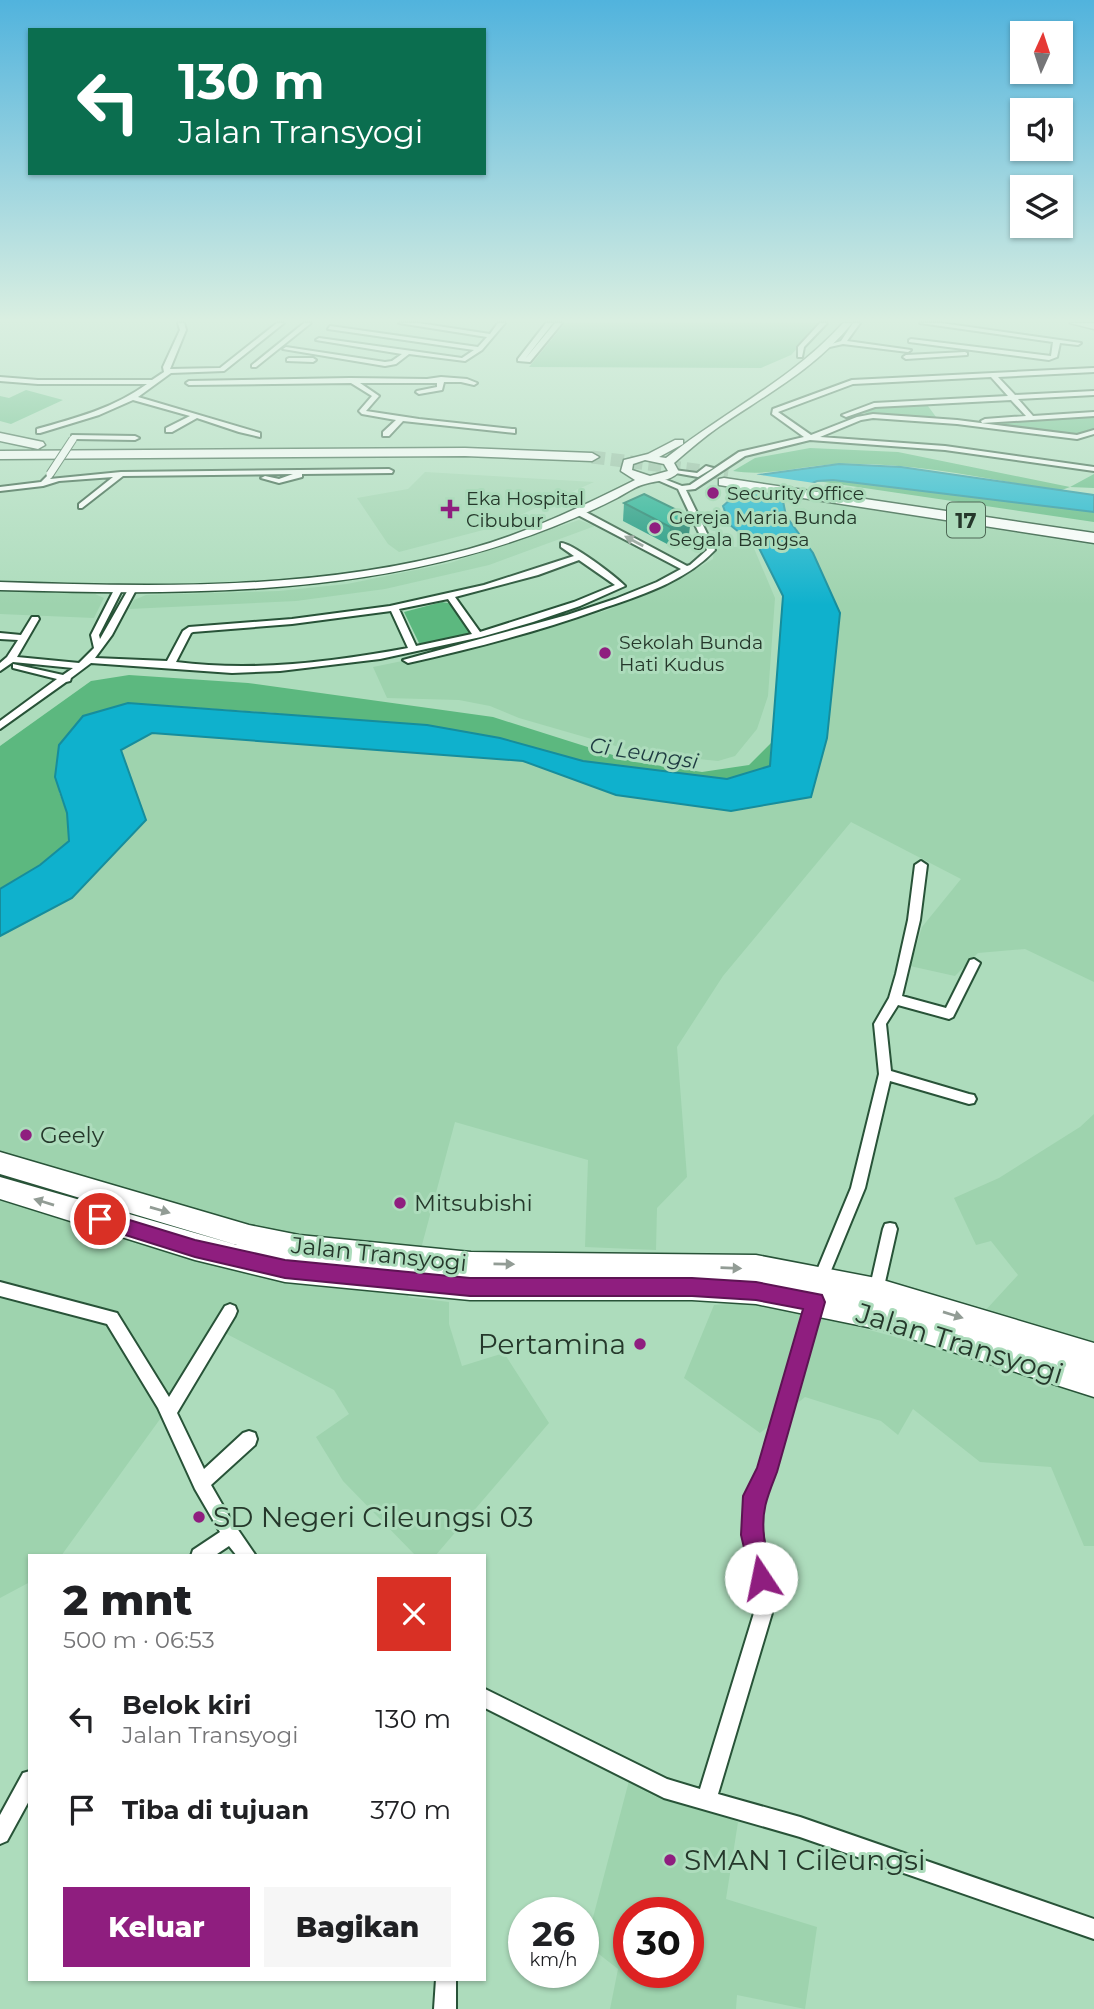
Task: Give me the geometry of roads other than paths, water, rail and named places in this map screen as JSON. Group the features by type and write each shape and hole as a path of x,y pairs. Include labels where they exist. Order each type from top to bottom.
{"highway":[{"path":"0,437 71,447 507,453 592,461 465,459 0,463"},
{"path":"0,455 330,452"},
{"path":"0,470 204,460"},
{"name":"17","path":"726,478 1094,538"},
{"name":"17","path":"839,496 1094,529"},
{"name":"Jalan Transyogi","path":"0,1163 249,1237 299,1247 471,1264 644,1276 756,1291 876,1291 1094,1357"},
{"name":"Jalan Transyogi","path":"3,1192 195,1248 285,1269 470,1287 644,1276"},
{"name":"Jalan Transyogi","path":"818,1291 887,1318 1094,1383"}],"street":[{"path":"40,431 88,417"},
{"path":"43,484 74,438 94,417"},
{"path":"169,430 195,417"},
{"path":"198,417 257,435"},
{"path":"385,417 512,431"},
{"path":"644,480 628,474 625,468 628,462 651,457 674,445 714,417"},
{"path":"659,479 714,426 728,417"},
{"path":"779,417 801,435 810,438 945,448 1094,469"},
{"path":"651,457 671,467 698,475 744,449 801,435 842,417"},
{"path":"0,586 132,590 386,571 473,551 539,530 644,480 659,479 681,488 692,487 742,454 810,438 868,417"},
{"path":"881,417 957,422 1051,417"},
{"path":"935,417 939,422"},
{"path":"386,434 400,420"},
{"path":"957,422 1077,438 1094,432"},
{"path":"74,438 135,438"},
{"path":"0,489 43,484 58,479 121,474 389,471"},
{"path":"82,506 121,474"},
{"path":"265,478 282,480 306,474"},
{"path":"307,578 476,541 565,509 628,474"},
{"path":"408,660 523,633 688,570 708,555 711,549 681,488"},
{"path":"579,512 688,570"},
{"path":"6,664 170,664 234,670 334,661 412,649 477,634 552,614 621,586 564,545"},
{"path":"170,664 187,631 192,629 288,623 395,610 530,576 582,556"},
{"path":"0,576 158,581 279,580"},
{"path":"97,646 95,635 118,590"},
{"path":"0,726 86,663 117,618 132,590"},
{"path":"451,598 477,634"},
{"path":"395,610 412,649"},
{"path":"103,618 117,618"},
{"path":"6,664 35,619"},
{"path":"0,636 24,638"},
{"path":"6,664 67,679"},
{"path":"706,1801 763,1613 765,1595 752,1535 754,1496 766,1472 818,1291 858,1188 885,1073 880,1024 895,999 914,920 920,865"},
{"path":"895,999 946,1014 951,1012 974,963"},
{"path":"885,1073 969,1099"},
{"path":"876,1291 890,1229"},
{"path":"0,1289 112,1318 169,1413 201,1483 230,1535 246,1554"},
{"path":"169,1413 230,1311"},
{"path":"201,1483 249,1439"},
{"path":"202,1554 230,1535"},
{"path":"487,1703 664,1788 800,1827 1094,1929"},
{"path":"0,1834 28,1784"},
{"path":"444,2009 446,1981"}],"water":[{"path":"839,464 901,467 1094,495 1094,512 833,480 817,481 782,496 786,516 813,553 840,613 827,738 811,797 731,811 616,795 523,761 152,733 121,750 146,820 72,898 0,936 0,889 40,865 69,841 67,813 55,777 59,745 83,716 128,703 427,725 500,738 583,761 727,779 770,766 783,596 759,548 730,525 723,506 758,475"}],"tunnel":[{"path":"592,457 728,474"}],"place":[{"name":"Security Office","path":"713,493"},
{"name":"Eka Hospital Cibubur","path":"450,509"},
{"name":"Gereja Maria Bunda Segala Bangsa","path":"655,528"},
{"name":"Sekolah Bunda Hati Kudus","path":"605,653"},
{"name":"Geely","path":"26,1135"},
{"name":"Mitsubishi","path":"400,1203"},
{"name":"Pertamina","path":"640,1344"},
{"name":"SD Negeri Cileungsi 03","path":"199,1517"},
{"name":"SMAN 1 Cileungsi","path":"670,1860"}],"water label":[{"name":"Ci Leungsi","path":"644,753"}]}
